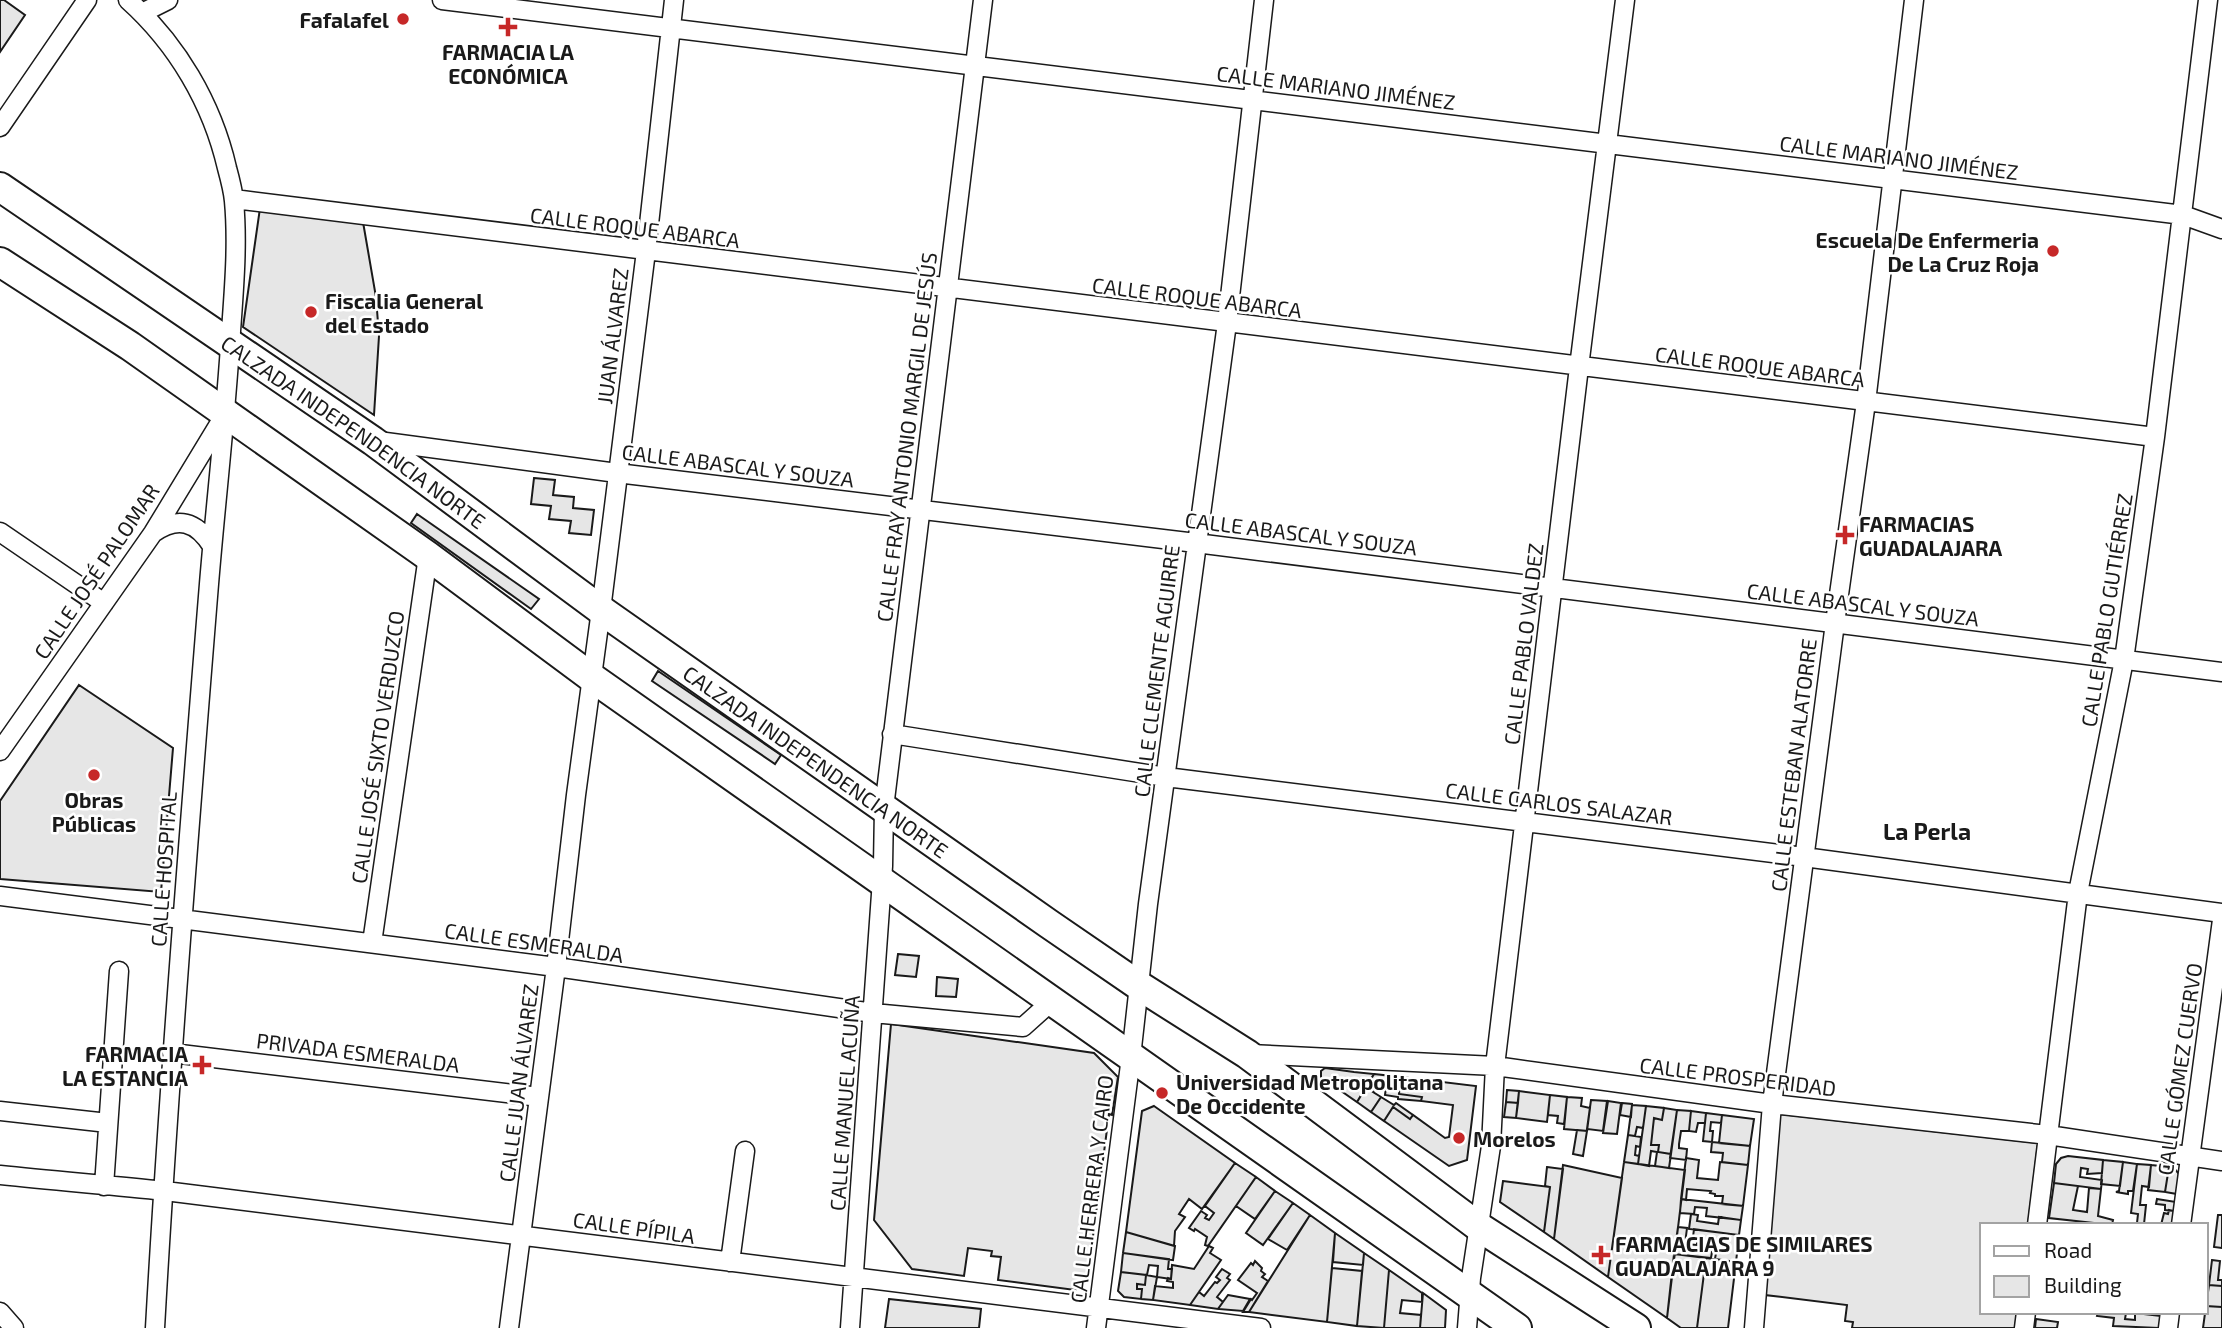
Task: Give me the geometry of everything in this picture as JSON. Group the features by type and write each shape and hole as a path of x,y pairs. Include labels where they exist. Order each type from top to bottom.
{"main road":[{"name":"CALZADA INDEPENDENCIA NORTE","path":"0,187 373,441 601,610 1138,985 1247,1054 1479,1227 1636,1328"},
{"path":"0,262 130,346 428,556 591,677 1517,1328"}],"street":[{"name":"CALLE HOSPITAL","path":"128,0 165,38 183,63 209,111 224,156 234,199 234,279 230,344 181,919 155,1328"},
{"path":"142,13 168,0"},
{"name":"CALLE MARIANO JIMÉNEZ","path":"442,0 2183,215 2222,229"},
{"name":"JUAN ÁLVAREZ","path":"591,677 646,251 674,0"},
{"name":"CALLE FRAY ANTONIO MARGIL DE JESÚS","path":"881,881 884,807 892,734 982,0"},
{"name":"CALLE CLEMENTE AGUIRRE","path":"1132,1057 1138,985 1227,323 1264,0"},
{"name":"CALLE PABLO VALDEZ","path":"1467,1328 1491,1146 1494,1066 1625,0"},
{"name":"CALLE ESTEBAN ALATORRE","path":"1754,1328 1772,1104 1866,402 1914,0"},
{"name":"CALLE PABLO GUTIÉRREZ","path":"2037,1223 2078,893 2124,660 2155,438 2208,0"},
{"path":"0,127 81,2"},
{"name":"CALLE ROQUE ABARCA","path":"234,199 2155,438"},
{"name":"CALLE JOSÉ PALOMAR","path":"0,751 153,533 225,415"},
{"name":"CALLE ABASCAL Y SOUZA","path":"373,441 2222,672"},
{"path":"153,533 164,525 179,522 193,525 204,534 212,546"},
{"path":"0,532 104,603"},
{"name":"CALLE JOSÉ SIXTO VERDUZCO","path":"372,943 428,556"},
{"name":"CALLE JUAN ÁLVAREZ","path":"509,1328 591,677"},
{"name":"CALLE CARLOS SALAZAR","path":"892,734 1167,777 2222,913"},
{"name":"CALLE MANUEL ACUÑA","path":"850,1328 881,881"},
{"name":"CALLE ESMERALDA","path":"0,897 556,967 873,1013 1023,1027 1052,1001"},
{"name":"CALLE GÓMEZ CUERVO","path":"2181,1223 2222,920"},
{"path":"104,1186 119,971"},
{"name":"PRIVADA ESMERALDA","path":"172,1053 539,1097"},
{"name":"CALLE PROSPERIDAD","path":"1247,1054 1494,1066 1772,1104 2048,1135 2222,1161"},
{"name":"CALLE HERRERA Y CAIRO","path":"1096,1328 1132,1057"},
{"path":"0,1111 108,1124"},
{"path":"730,1262 745,1151"},
{"name":"CALLE PÍPILA","path":"0,1174 163,1191 1261,1328"},
{"path":"0,1312 14,1328"}],"building":[{"path":"0,0 25,15 0,52"},
{"name":"Fiscalia General del Estado","path":"260,208 363,222 376,297 379,336 374,415 243,327"},
{"path":"534,478 555,480 553,495 574,497 573,508 594,510 591,535 569,533 571,521 549,519 551,506 531,504"},
{"path":"417,514 539,599 531,609 411,523"},
{"path":"658,671 781,755 775,764 652,681"},
{"name":"Obras Públicas","path":"79,685 173,748 161,892 0,879 0,801"},
{"path":"898,954 919,956 916,977 895,975"},
{"path":"937,977 958,979 956,997 936,996"},
{"path":"891,1024 1094,1053 1118,1077 1112,1115 1109,1114 1087,1282 1075,1290 998,1280 1001,1257 991,1256 992,1251 968,1248 964,1276 912,1269 874,1220"},
{"path":"1325,1068 1374,1074 1357,1102 1321,1077 1321,1071"},
{"path":"1374,1074 1401,1077 1399,1094 1422,1097 1421,1101 1385,1095 1387,1080 1381,1079 1377,1087 1369,1082"},
{"path":"1401,1077 1476,1086 1467,1160 1449,1166 1384,1121 1393,1107 1410,1119 1413,1115 1445,1138 1449,1137 1453,1105 1421,1101 1422,1097 1399,1094"},
{"path":"1369,1082 1377,1087 1373,1092 1381,1097 1371,1112 1357,1102"},
{"path":"1507,1090 1519,1091 1518,1103 1506,1102"},
{"path":"1519,1091 1550,1095 1547,1122 1516,1118"},
{"path":"1550,1095 1567,1097 1564,1124 1557,1123 1558,1116 1548,1115"},
{"path":"1381,1097 1394,1105 1396,1103 1413,1115 1410,1119 1393,1107 1384,1121 1371,1112"},
{"path":"1567,1097 1582,1098 1581,1106 1590,1108 1587,1131 1564,1129"},
{"path":"1591,1100 1607,1101 1603,1131 1587,1129"},
{"path":"1608,1101 1621,1103 1617,1134 1603,1133"},
{"path":"1506,1102 1518,1103 1516,1118 1504,1117"},
{"path":"1622,1103 1632,1104 1631,1117 1620,1115"},
{"path":"1632,1105 1646,1106 1643,1128 1637,1127 1635,1136 1628,1135"},
{"path":"1154,1106 1235,1163 1202,1209 1189,1199 1179,1214 1185,1217 1175,1231 1174,1246 1126,1232 1142,1111"},
{"path":"1646,1106 1664,1108 1662,1120 1654,1118 1651,1145 1659,1145 1658,1152 1671,1154 1669,1168 1655,1166 1657,1152 1651,1151 1649,1166 1638,1164"},
{"path":"1664,1108 1677,1110 1671,1154 1658,1152 1659,1145 1651,1145 1654,1118 1662,1120"},
{"path":"1677,1110 1691,1111 1689,1131 1681,1131 1679,1144 1679,1148 1687,1149 1686,1160 1670,1158"},
{"path":"1691,1111 1706,1113 1705,1123 1698,1123 1696,1132 1689,1131"},
{"path":"1706,1113 1722,1115 1721,1123 1711,1122 1712,1142 1703,1141"},
{"path":"1780,1114 2038,1143 2028,1223 1980,1223 1980,1314 2017,1314 2015,1328 1852,1328 1853,1322 1845,1321 1847,1305 1765,1295"},
{"path":"1722,1115 1754,1119 1750,1146 1719,1143"},
{"path":"1577,1130 1587,1131 1583,1156 1573,1154"},
{"path":"1628,1135 1641,1137 1640,1147 1636,1146 1635,1155 1639,1156 1638,1164 1624,1162"},
{"path":"1712,1142 1750,1146 1748,1165 1722,1162 1723,1153 1711,1152"},
{"path":"2068,1156 2103,1160 2102,1173 2087,1174 2088,1169 2081,1168 2080,1177 2102,1180 2101,1189 2054,1183 2056,1164 2061,1158"},
{"path":"1686,1158 1699,1160 1697,1178 1718,1180 1720,1162 1748,1165 1743,1206 1722,1204 1723,1196 1715,1196 1711,1191 1687,1189 1686,1200 1681,1199"},
{"path":"2103,1160 2123,1162 2120,1186 2101,1184"},
{"path":"1624,1162 1685,1170 1667,1318 1608,1277"},
{"path":"2123,1162 2137,1164 2133,1191 2128,1191 2128,1194 2116,1192 2119,1191"},
{"path":"1235,1163 1256,1177 1208,1246 1205,1245 1207,1237 1189,1228 1201,1211 1209,1220 1214,1213 1205,1206"},
{"path":"2137,1164 2151,1165 2149,1187 2142,1186 2140,1205 2146,1205 2144,1223 2137,1223 2138,1214 2131,1213"},
{"path":"1563,1165 1622,1178 1608,1277 1554,1239"},
{"path":"2151,1165 2169,1167 2165,1192 2148,1190"},
{"path":"1547,1167 1563,1169 1554,1239 1544,1232 1550,1187 1545,1186"},
{"path":"2169,1167 2179,1174 2177,1194 2165,1192"},
{"path":"1256,1177 1275,1191 1255,1219 1236,1206"},
{"path":"1503,1181 1550,1187 1544,1232 1500,1202"},
{"path":"2054,1183 2078,1186 2073,1210 2087,1212 2089,1188 2101,1189 2098,1216 2113,1220 2112,1223 2094,1223 2049,1218"},
{"path":"1275,1191 1293,1203 1263,1245 1246,1233"},
{"path":"1681,1199 1743,1206 1741,1220 1706,1216 1707,1208 1695,1207 1694,1214 1680,1213"},
{"path":"2157,1199 2176,1202 2174,1211 2165,1210 2165,1205 2156,1204"},
{"path":"1293,1203 1310,1215 1287,1250 1268,1239"},
{"path":"2169,1210 2174,1211 2173,1223 2162,1223 2164,1213 2168,1214"},
{"path":"1691,1214 1698,1215 1697,1221 1718,1224 1719,1217 1741,1220 1739,1235 1689,1229"},
{"path":"1310,1215 1335,1233 1327,1322 1249,1312"},
{"path":"2218,1215 2222,1215 2222,1248 2214,1247"},
{"path":"1678,1227 1687,1228 1685,1244 1697,1245 1697,1237 1693,1237 1694,1229 1739,1235 1736,1262 1715,1259 1716,1253 1712,1252 1711,1258 1674,1254"},
{"path":"1126,1232 1175,1246 1173,1260 1123,1253"},
{"path":"1335,1233 1364,1253 1363,1265 1333,1262"},
{"path":"1209,1246 1213,1248 1210,1253 1221,1260 1190,1305 1153,1300 1155,1286 1173,1288 1173,1282 1167,1281 1168,1278 1171,1279 1172,1265 1194,1269"},
{"path":"1123,1253 1169,1259 1171,1279 1157,1277 1158,1266 1149,1265 1147,1275 1121,1272"},
{"path":"1364,1253 1389,1270 1384,1328 1357,1326"},
{"path":"1674,1254 1706,1258 1697,1328 1681,1328 1667,1318"},
{"path":"1706,1258 1736,1262 1728,1328 1697,1328"},
{"path":"2212,1260 2220,1261 2218,1280 2222,1280 2222,1286 2209,1285"},
{"path":"1255,1261 1265,1274 1262,1277 1268,1281 1249,1312 1243,1312 1257,1293 1238,1280"},
{"path":"1332,1268 1362,1271 1357,1326 1327,1322"},
{"path":"1222,1269 1230,1274 1227,1278 1230,1280 1217,1297 1223,1302 1218,1309 1190,1305 1199,1292 1204,1296 1215,1282 1220,1280 1216,1277"},
{"path":"1389,1270 1422,1293 1422,1302 1402,1300 1400,1313 1421,1315 1420,1328 1384,1328"},
{"path":"1121,1272 1146,1275 1145,1285 1137,1284 1137,1289 1142,1289 1141,1299 1124,1297 1118,1291"},
{"path":"1146,1275 1157,1277 1153,1300 1141,1299 1142,1289 1137,1289 1137,1284 1145,1285"},
{"path":"2209,1285 2222,1286 2222,1307 2208,1306"},
{"path":"1423,1293 1446,1310 1445,1328 1420,1328"},
{"path":"1228,1295 1250,1299 1243,1311 1218,1309"},
{"path":"889,1299 981,1309 979,1328 885,1328"},
{"path":"2208,1306 2222,1307 2222,1328 2203,1328"},
{"path":"2126,1314 2125,1319 2135,1320 2135,1314 2161,1316 2159,1328 2113,1326 2114,1318 2097,1316"},
{"path":"2036,1319 2058,1322 2057,1328 2035,1328"}],"place":[{"name":"Fafalafel","path":"403,19"},
{"name":"FARMACIA LA ECONÓMICA","path":"508,27"},
{"name":"Escuela De Enfermeria De La Cruz Roja","path":"2053,251"},
{"name":"Fiscalia General del Estado","path":"311,312"},
{"name":"FARMACIAS GUADALAJARA","path":"1845,535"},
{"name":"Obras Públicas","path":"94,775"},
{"name":"FARMACIA LA ESTANCIA","path":"202,1065"},
{"name":"Universidad Metropolitana De Occidente","path":"1162,1093"},
{"name":"Morelos","path":"1459,1138"},
{"name":"FARMACIAS DE SIMILARES GUADALAJARA 9","path":"1601,1255"}],"district":[{"name":"La Perla","path":"1927,831"}]}
